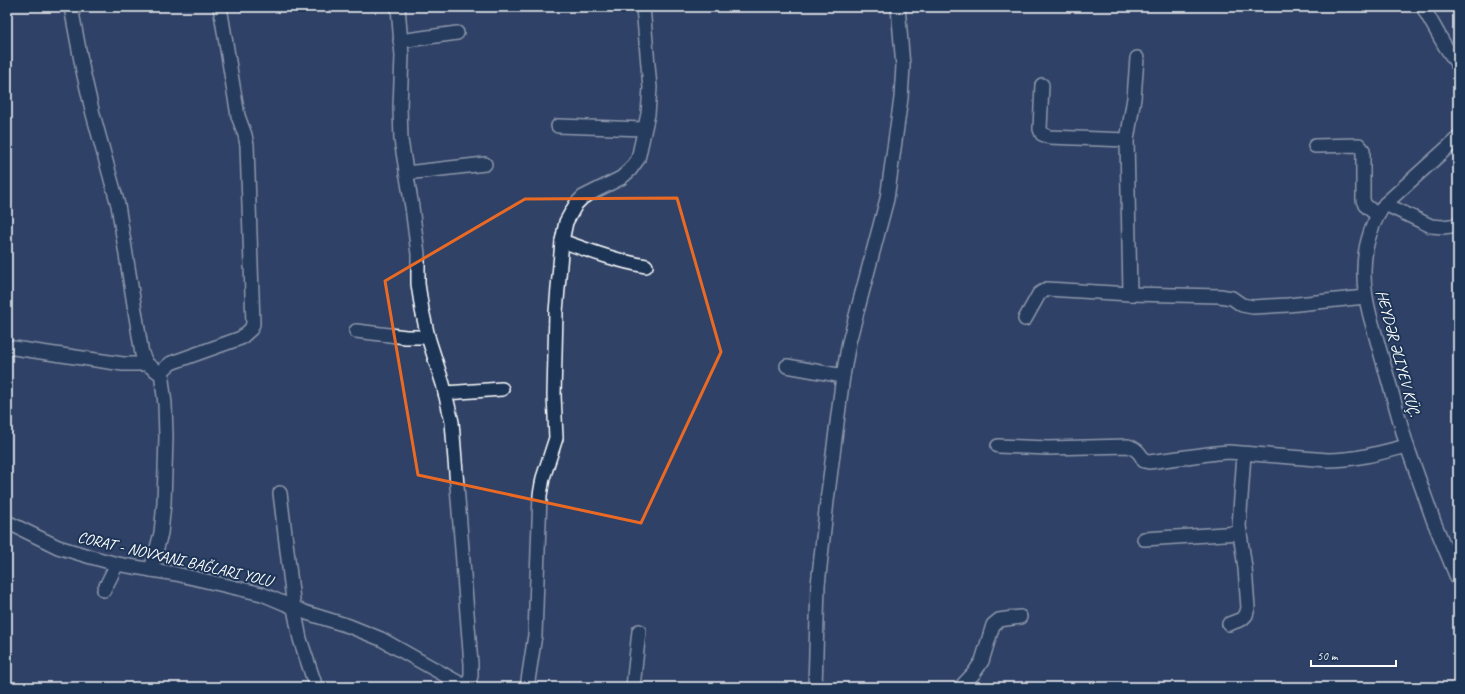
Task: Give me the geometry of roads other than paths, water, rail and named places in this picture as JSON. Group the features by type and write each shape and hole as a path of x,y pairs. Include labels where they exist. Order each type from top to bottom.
{"street":[{"path":"71,7 91,107 118,205 140,342 147,364 162,375"},
{"path":"151,570 161,533 164,503 166,437 162,375 164,370 171,363 241,338 251,329 253,324 247,145 238,116 220,7"},
{"path":"7,522 58,547 117,564 249,590 272,598 294,608 361,630 381,639 466,687 471,676 471,664 452,422 428,337 418,284 418,254 400,126 402,56 398,7"},
{"path":"527,687 535,635 540,495 543,478 556,438 554,395 556,312 562,241 566,222 576,204 583,197 621,178 630,170 638,159 648,114 650,88 644,7"},
{"path":"815,687 818,585 827,501 844,376 851,334 887,199 901,98 903,66 898,7"},
{"path":"1423,7 1439,36 1458,65"},
{"path":"400,41 457,33"},
{"path":"1130,294 1127,140 1134,98 1137,58"},
{"path":"1042,85 1040,129 1042,134 1049,137 1127,140"},
{"path":"558,126 644,129"},
{"name":"HEYDƏR ƏLIYEV KÜÇ.","path":"1458,138 1384,204 1371,228 1366,248 1364,280 1365,297 1407,446 1434,522 1458,580"},
{"path":"1315,146 1359,145 1363,150 1363,200 1377,216"},
{"path":"406,173 485,164"},
{"path":"1384,204 1431,226 1443,227 1458,225"},
{"path":"562,241 603,256 646,266"},
{"path":"1025,319 1039,294 1047,289 1130,294 1220,296 1232,298 1242,305 1253,307 1365,297"},
{"path":"356,331 406,337 428,337"},
{"path":"7,347 124,364 147,364"},
{"path":"787,366 844,376"},
{"path":"445,393 502,389"},
{"path":"998,446 1078,448 1128,446 1139,451 1144,461 1149,462 1216,453 1343,460 1407,446"},
{"path":"1229,624 1242,620 1246,615 1248,608 1245,568 1239,526 1244,454"},
{"path":"280,493 294,608 300,639 316,687"},
{"path":"1144,539 1240,533"},
{"path":"104,590 117,564"},
{"path":"961,687 974,673 982,661 993,625 999,620 1020,617"},
{"path":"633,687 639,631"}]}
